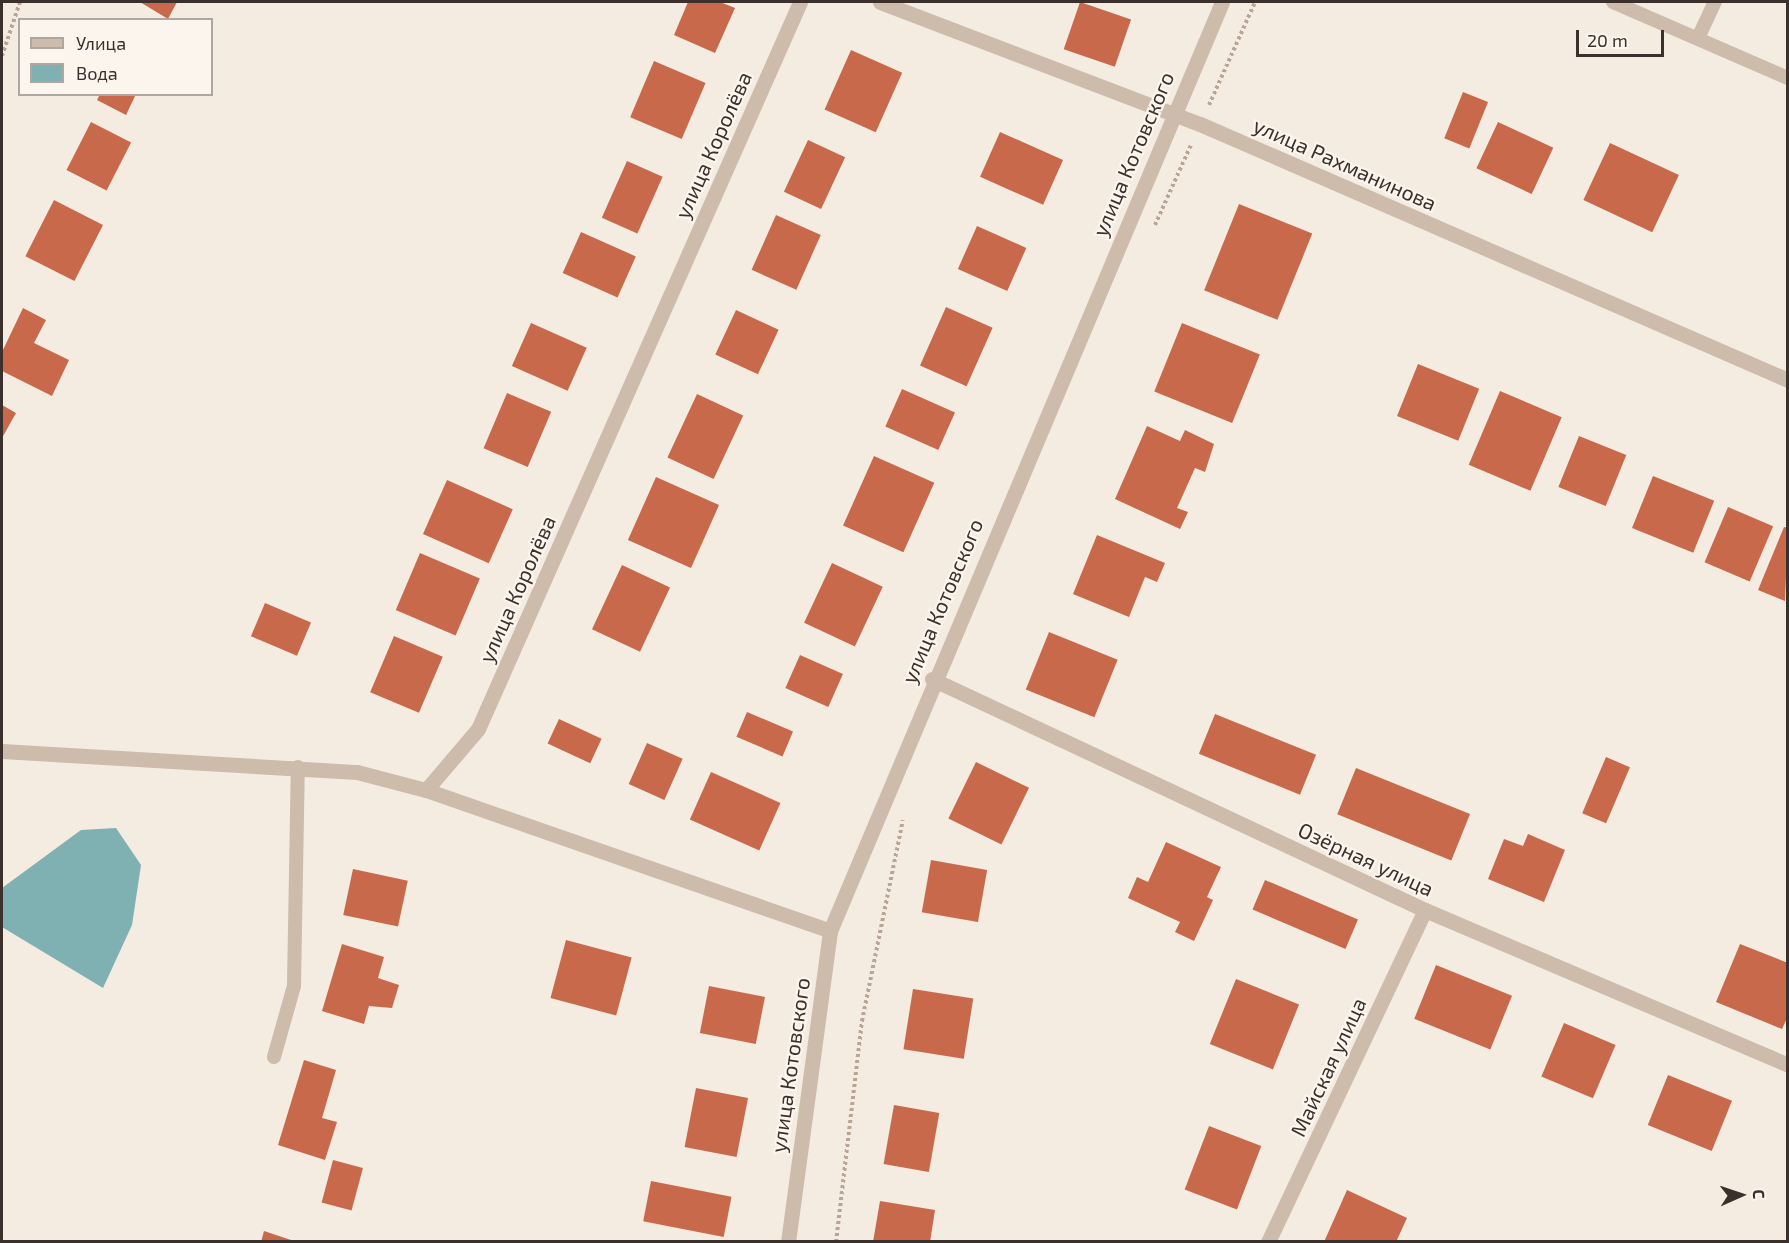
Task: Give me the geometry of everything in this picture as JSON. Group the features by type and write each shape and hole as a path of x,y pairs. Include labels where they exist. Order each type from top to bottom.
{"street":[{"name":"улица Королёва","path":"426,790 478,729 800,2"},
{"name":"улица Рахманинова","path":"880,2 1200,124 1788,380"},
{"name":"улица Котовского","path":"788,1242 830,931 932,679 1172,113 1222,2"},
{"name":"Озёрная улица","path":"932,679 1425,910 1788,1065"},
{"path":"2,751 357,772 426,790 830,931"},
{"name":"Майская улица","path":"1268,1242 1425,910"}],"lane":[{"path":"1613,2 1788,78"},
{"path":"1698,38 1715,2"},
{"path":"274,1057 294,987 298,767"}],"path":[{"path":"2,56 20,2"},
{"path":"1152,232 1255,2"},
{"path":"836,1242 862,1021 905,811"}],"water":[{"path":"116,828 141,865 132,925 103,988 2,927 2,888 81,830"}],"building":[{"path":"140,2 177,2 169,18"},
{"path":"688,2 720,2 735,8 715,53 674,35"},
{"path":"1080,2 1131,20 1115,67 1064,49"},
{"path":"851,50 902,73 876,132 825,109"},
{"path":"654,61 706,83 682,139 630,117"},
{"path":"1463,92 1488,102 1469,148 1444,138"},
{"path":"99,96 135,96 126,115 97,100"},
{"path":"91,122 131,142 107,191 66,170"},
{"path":"1498,122 1553,148 1532,194 1476,168"},
{"path":"1000,132 1063,160 1043,205 980,177"},
{"path":"808,140 845,157 821,209 784,192"},
{"path":"1610,143 1679,175 1652,232 1583,200"},
{"path":"627,161 663,177 637,234 602,218"},
{"path":"54,200 103,225 74,281 25,256"},
{"path":"1239,204 1312,234 1277,320 1204,290"},
{"path":"776,215 821,235 796,290 752,270"},
{"path":"977,226 1026,248 1007,291 958,269"},
{"path":"581,232 636,256 618,298 563,273"},
{"path":"946,307 993,328 967,386 920,365"},
{"path":"23,308 46,320 34,343 69,360 52,396 2,371 2,352"},
{"path":"736,310 779,330 758,374 715,354"},
{"path":"531,323 587,348 568,391 512,366"},
{"path":"1182,323 1260,354 1232,423 1154,392"},
{"path":"1418,364 1479,389 1458,441 1397,416"},
{"path":"902,389 955,413 938,450 885,426"},
{"path":"1500,391 1562,417 1530,491 1469,465"},
{"path":"507,393 551,412 528,467 484,448"},
{"path":"697,394 743,416 714,479 667,457"},
{"path":"2,405 16,413 2,438"},
{"path":"1147,426 1180,441 1185,430 1214,444 1205,472 1195,468 1177,508 1188,512 1180,529 1115,499"},
{"path":"1579,436 1626,455 1606,506 1558,487"},
{"path":"874,456 934,483 903,552 843,525"},
{"path":"1653,476 1714,501 1693,553 1632,528"},
{"path":"656,477 719,505 691,568 628,540"},
{"path":"447,480 513,509 489,563 423,534"},
{"path":"1728,507 1773,526 1750,581 1705,562"},
{"path":"1784,527 1788,528 1785,601 1758,590"},
{"path":"1097,535 1165,563 1157,582 1145,577 1129,617 1073,594"},
{"path":"420,553 480,578 456,635 396,610"},
{"path":"832,563 883,587 855,646 804,623"},
{"path":"622,565 670,587 640,652 592,629"},
{"path":"265,603 311,623 297,656 251,636"},
{"path":"1049,632 1118,660 1094,717 1026,689"},
{"path":"394,636 443,657 419,713 370,692"},
{"path":"800,655 843,674 828,707 785,688"},
{"path":"747,712 793,732 782,756 736,737"},
{"path":"1215,714 1316,755 1300,795 1199,754"},
{"path":"559,719 602,739 590,763 548,743"},
{"path":"647,743 683,759 664,800 629,784"},
{"path":"1606,757 1630,767 1606,823 1582,813"},
{"path":"976,762 1029,788 1001,844 948,819"},
{"path":"1356,768 1470,814 1451,860 1337,814"},
{"path":"711,772 780,803 759,850 690,820"},
{"path":"1528,834 1565,850 1544,902 1488,879 1504,839 1523,846"},
{"path":"1166,842 1221,867 1207,897 1213,900 1194,941 1175,932 1180,922 1128,898 1137,877 1148,882"},
{"path":"931,860 987,870 978,922 922,912"},
{"path":"353,869 408,881 398,927 343,915"},
{"path":"1265,880 1358,919 1345,949 1252,909"},
{"path":"566,940 632,958 616,1016 550,998"},
{"path":"342,944 384,957 378,978 399,985 392,1008 369,1006 364,1024 322,1011"},
{"path":"1740,944 1788,963 1788,1016 1782,1029 1716,1002"},
{"path":"1436,965 1512,996 1490,1049 1414,1019"},
{"path":"1236,979 1299,1004 1273,1069 1210,1044"},
{"path":"709,986 765,997 756,1044 700,1033"},
{"path":"913,989 973,999 964,1059 903,1049"},
{"path":"1564,1023 1616,1045 1593,1098 1541,1076"},
{"path":"304,1060 336,1070 322,1118 337,1122 325,1160 278,1145"},
{"path":"1668,1075 1732,1101 1712,1151 1648,1125"},
{"path":"696,1088 748,1098 737,1157 685,1147"},
{"path":"894,1105 939,1113 929,1172 884,1164"},
{"path":"1209,1126 1261,1146 1237,1210 1185,1189"},
{"path":"333,1160 363,1168 352,1211 322,1203"},
{"path":"651,1181 731,1197 724,1237 643,1221"},
{"path":"1347,1190 1407,1218 1396,1242 1324,1242"},
{"path":"880,1201 935,1210 930,1242 873,1242"},
{"path":"264,1231 294,1241 294,1242 261,1242"}]}
